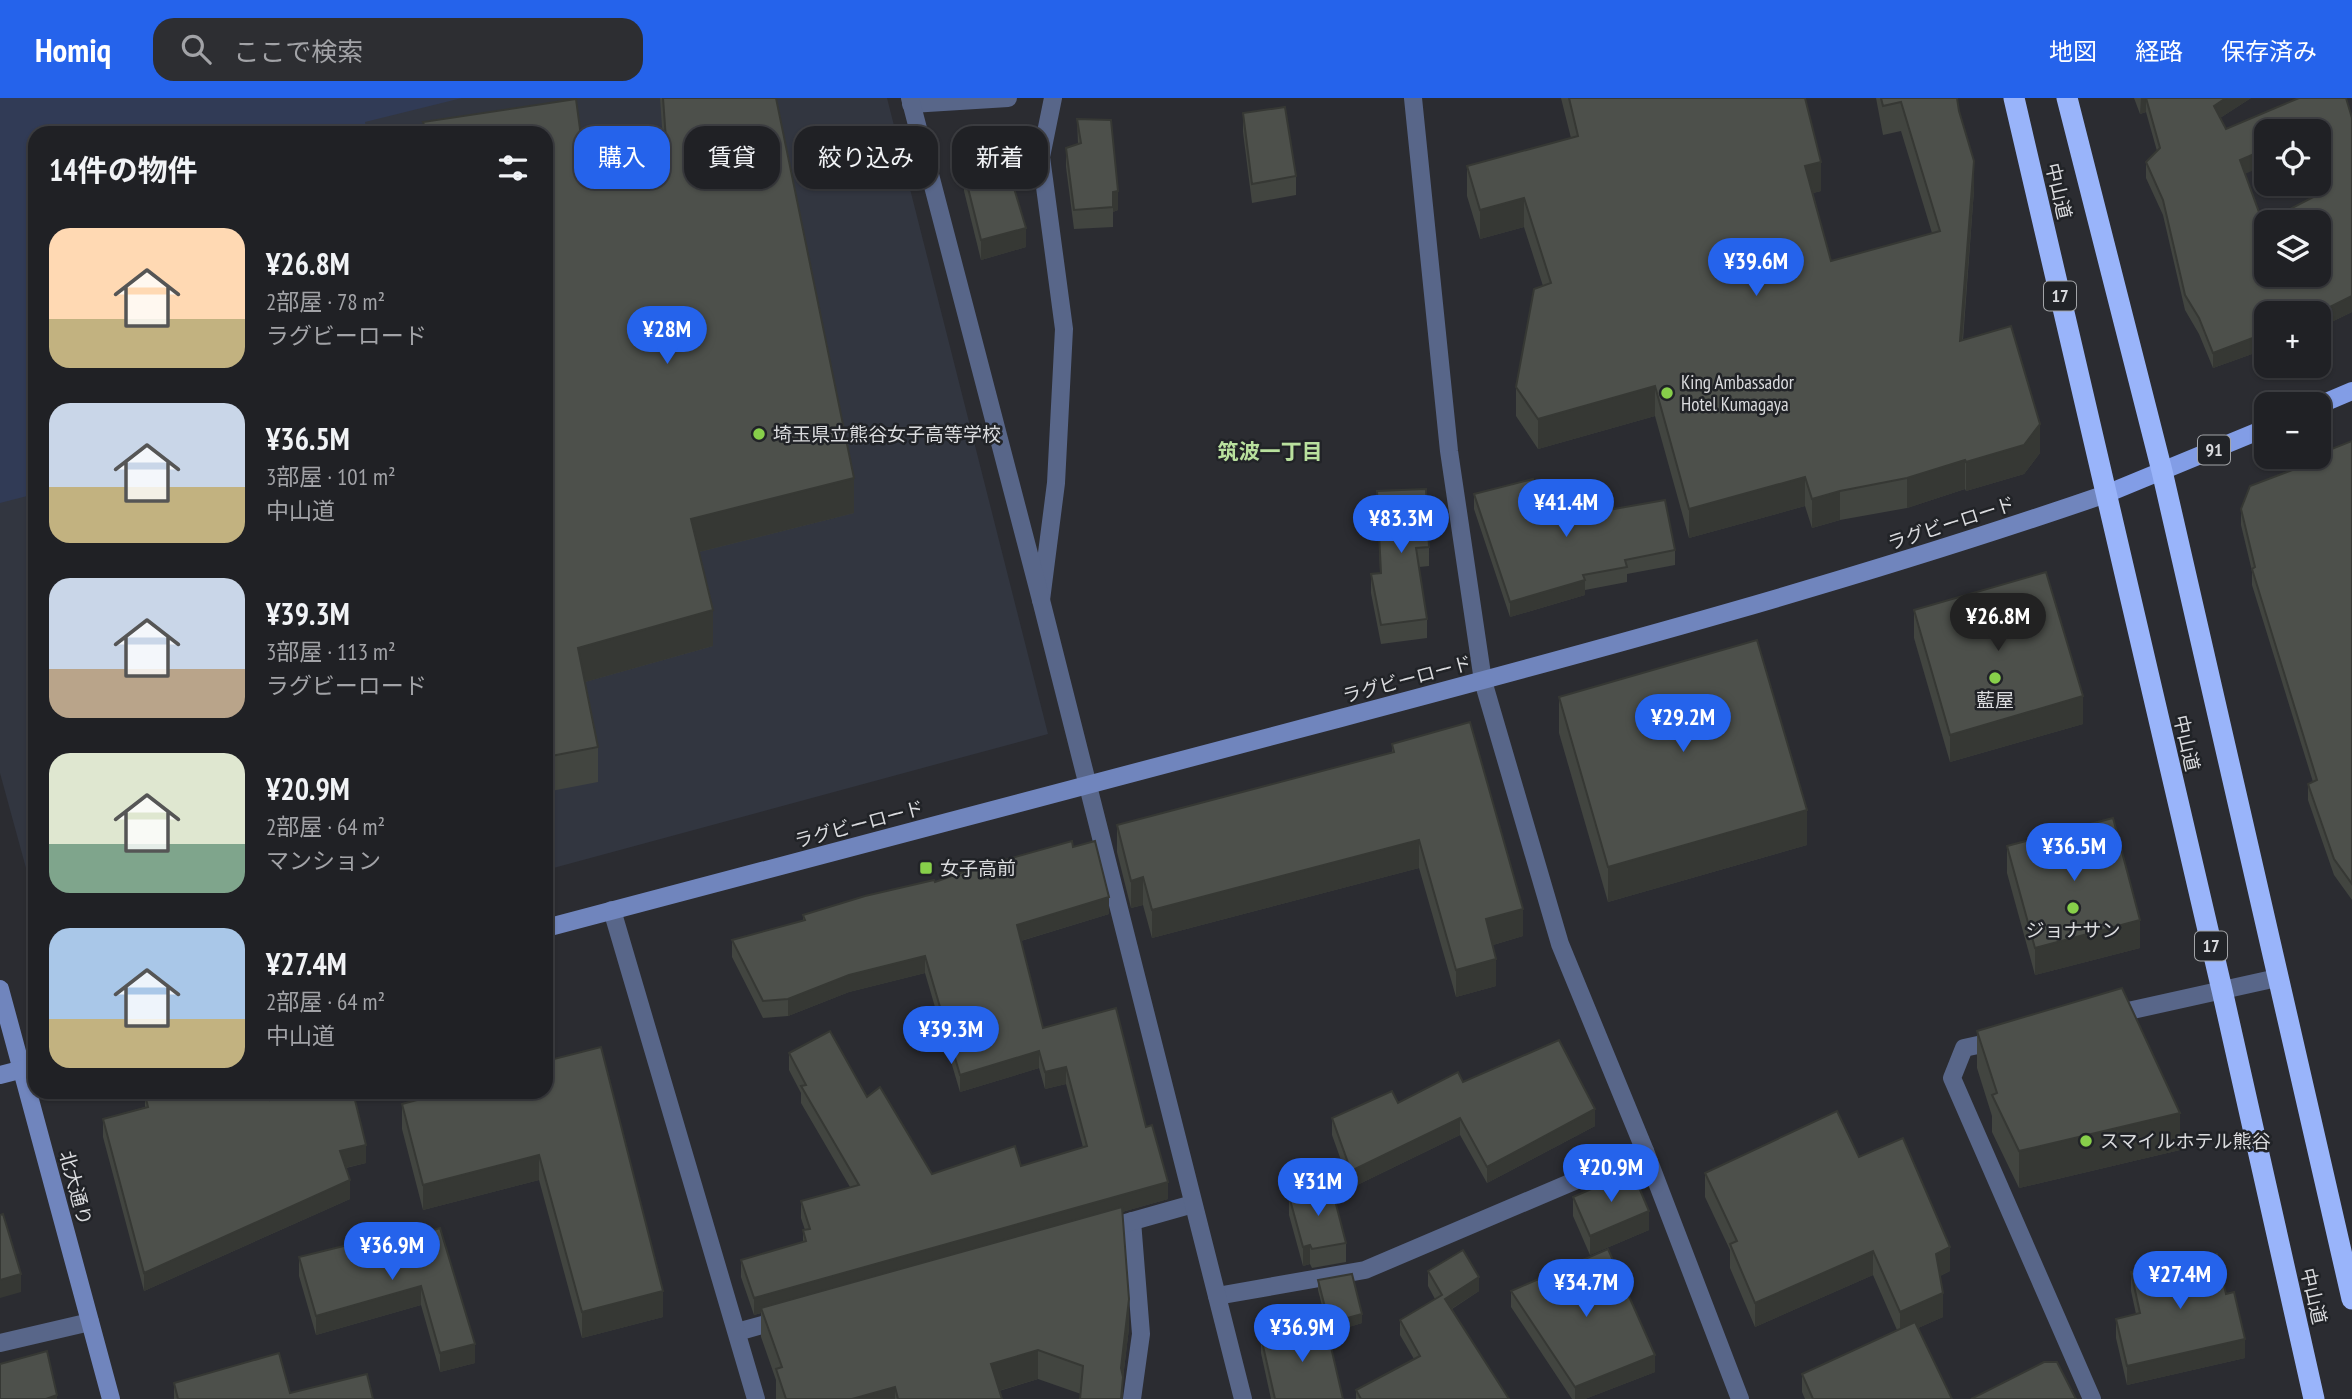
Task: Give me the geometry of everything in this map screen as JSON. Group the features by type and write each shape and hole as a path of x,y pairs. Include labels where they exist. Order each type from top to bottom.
{"highway":[{"name":"中山道","path":"2014,98 2222,990 2314,1399"},
{"name":"中山道","path":"2067,98 2162,471 2352,1299"}],"main road":[{"path":"2331,400 2352,391"},
{"name":"ラグビーロード","path":"553,926 1483,681 1791,595 1962,543 2106,494 2254,433"},
{"name":"北大通り","path":"0,989 28,1065"},
{"path":"0,1075 28,1068"},
{"name":"北大通り","path":"36,1099 111,1399"}],"street":[{"path":"1008,98 910,101 1041,600 1243,1399"},
{"path":"1041,600 1056,483 1064,329 1041,157 1053,98"},
{"path":"1413,98 1449,451 1483,681 1560,944 1645,1152 1740,1399"},
{"path":"612,910 757,1399"},
{"path":"2098,1017 2277,978"},
{"path":"2018,1036 1964,1048 1952,1078 2092,1399"},
{"path":"1217,1296 1365,1270 1645,1152"},
{"path":"1080,1236 1193,1204"},
{"path":"1132,1221 1141,1334 1132,1399"},
{"path":"737,1332 803,1314"},
{"path":"0,1343 90,1322"}],"shaded area":[{"name":"埼玉県立熊谷女子高等学校","path":"0,98 887,98 894,126 794,126 794,189 910,189 1048,734 553,868 553,126 28,126 28,875 0,773"},
{"path":"0,98 462,98 365,122 366,126 28,126 28,496 0,503"}],"building":[{"path":"663,98 776,98 854,478 691,519 713,610 578,648 598,747 553,756 553,126 424,126 423,122 576,99 580,126 574,126 574,189 670,189 670,126 665,126"},
{"path":"1569,98 1805,98 1821,162 1805,166 1831,261 1940,231 1901,102 1883,106 1881,98 1957,98 1974,161 1960,341 2011,326 2040,424 2024,445 1907,478 1812,499 1805,477 1689,509 1655,386 1538,419 1516,387 1534,289 1551,283 1524,198 1480,210 1467,166 1578,136"},
{"path":"2146,98 2226,98 2214,106 2226,129 2299,98 2346,98 2352,118 2352,296 2331,306 2331,301 2254,301 2254,338 2213,353 2199,318 2185,295 2163,200 2146,162 2160,148","holes":["2254,119 2331,119 2331,196 2315,196 2288,210 2331,210 2331,287 2254,287 2254,210 2258,210 2240,160 2254,154"]},
{"path":"1285,107 1296,176 1252,184 1243,113"},
{"path":"1077,119 1111,120 1118,191 1113,192 1113,207 1074,210 1066,148 1081,143"},
{"path":"968,189 1014,189 1026,228 981,240"},
{"path":"2352,441 2352,884 2334,859 2308,784 2317,780 2252,569 2255,567 2241,509 2250,486 2295,469 2331,469 2331,449"},
{"path":"1533,479 1544,521 1613,505 1614,509 1665,500 1675,550 1625,560 1627,567 1583,575 1585,580 1510,602 1474,494"},
{"path":"1426,489 1429,547 1416,548 1427,619 1381,625 1371,574 1381,573 1377,491"},
{"path":"2046,572 2083,696 1950,735 1914,610"},
{"path":"1757,640 1807,810 1608,867 1559,697"},
{"path":"1470,722 1523,909 1486,919 1496,959 1456,970 1419,840 1152,910 1143,877 1131,881 1117,825 1394,752 1392,744"},
{"path":"2113,818 2140,920 2035,948 2007,846"},
{"path":"1072,841 1073,847 1095,841 1109,897 1017,925 1043,1028 1116,1008 1146,1127 1152,1125 1168,1182 754,1298 741,1260 806,1241 803,1230 810,1229 801,1201 859,1185 801,1086 806,1085 789,1053 830,1031 867,1097 880,1087 932,1174 1015,1146 1021,1166 1087,1146 1066,1067 1045,1072 1039,1051 960,1075 925,956 849,975 788,999 763,1001 732,940 805,920 803,915 865,896 934,880 935,882 994,861"},
{"path":"2122,988 2180,1113 2019,1151 1992,1095 1997,1093 1977,1031"},
{"path":"1559,1040 1595,1109 1487,1167 1460,1118 1351,1171 1332,1118 1392,1091 1398,1103 1458,1072 1463,1082"},
{"path":"601,1047 663,1291 582,1312 539,1155 423,1185 402,1104 421,1099 553,1099 553,1059"},
{"path":"146,1099 355,1099 366,1145 340,1151 350,1180 144,1273 103,1119 148,1107"},
{"path":"1837,1111 1859,1157 1903,1138 1950,1247 1936,1254 1943,1293 1900,1312 1873,1251 1755,1303 1730,1244 1737,1241 1705,1173"},
{"path":"1632,1171 1649,1211 1590,1236 1573,1197"},
{"path":"1331,1185 1346,1243 1312,1249 1310,1245 1303,1247 1289,1196"},
{"path":"1122,1207 1129,1299 1121,1368 1121,1399 1080,1399 1083,1366 1038,1350 991,1364 1002,1399 898,1399 895,1387 852,1399 786,1399 776,1369 782,1367 761,1308"},
{"path":"3,1214 21,1274 0,1280 0,1215"},
{"path":"440,1228 475,1344 440,1353 421,1286 316,1316 299,1257 352,1244 355,1254"},
{"path":"1608,1249 1655,1355 1575,1387 1511,1291"},
{"path":"1463,1250 1479,1277 1445,1299 1509,1399 1361,1399 1356,1390 1420,1356 1400,1320 1442,1295 1428,1271"},
{"path":"2217,1254 2226,1294 2234,1292 2245,1339 2127,1366 2116,1319 2140,1313 2131,1272"},
{"path":"1352,1274 1362,1314 1329,1323 1318,1280"},
{"path":"1325,1321 1343,1399 1275,1399 1261,1337"},
{"path":"1915,1322 1952,1399 1813,1399 1802,1374"},
{"path":"47,1351 57,1395 46,1399 0,1399 0,1364"},
{"path":"279,1353 290,1393 367,1374 373,1399 178,1399 174,1383"},
{"path":"2044,1362 2057,1362 2076,1399 1971,1399"}],"place":[{"name":"King Ambassador Hotel Kumagaya","path":"1667,393"},
{"name":"埼玉県立熊谷女子高等学校","path":"759,434"},
{"name":"藍屋","path":"1995,678"},
{"name":"女子高前","path":"926,868"},
{"name":"ジョナサン","path":"2073,908"},
{"name":"スマイルホテル熊谷","path":"2086,1141"}],"district":[{"name":"筑波一丁目","path":"1270,452"}]}
